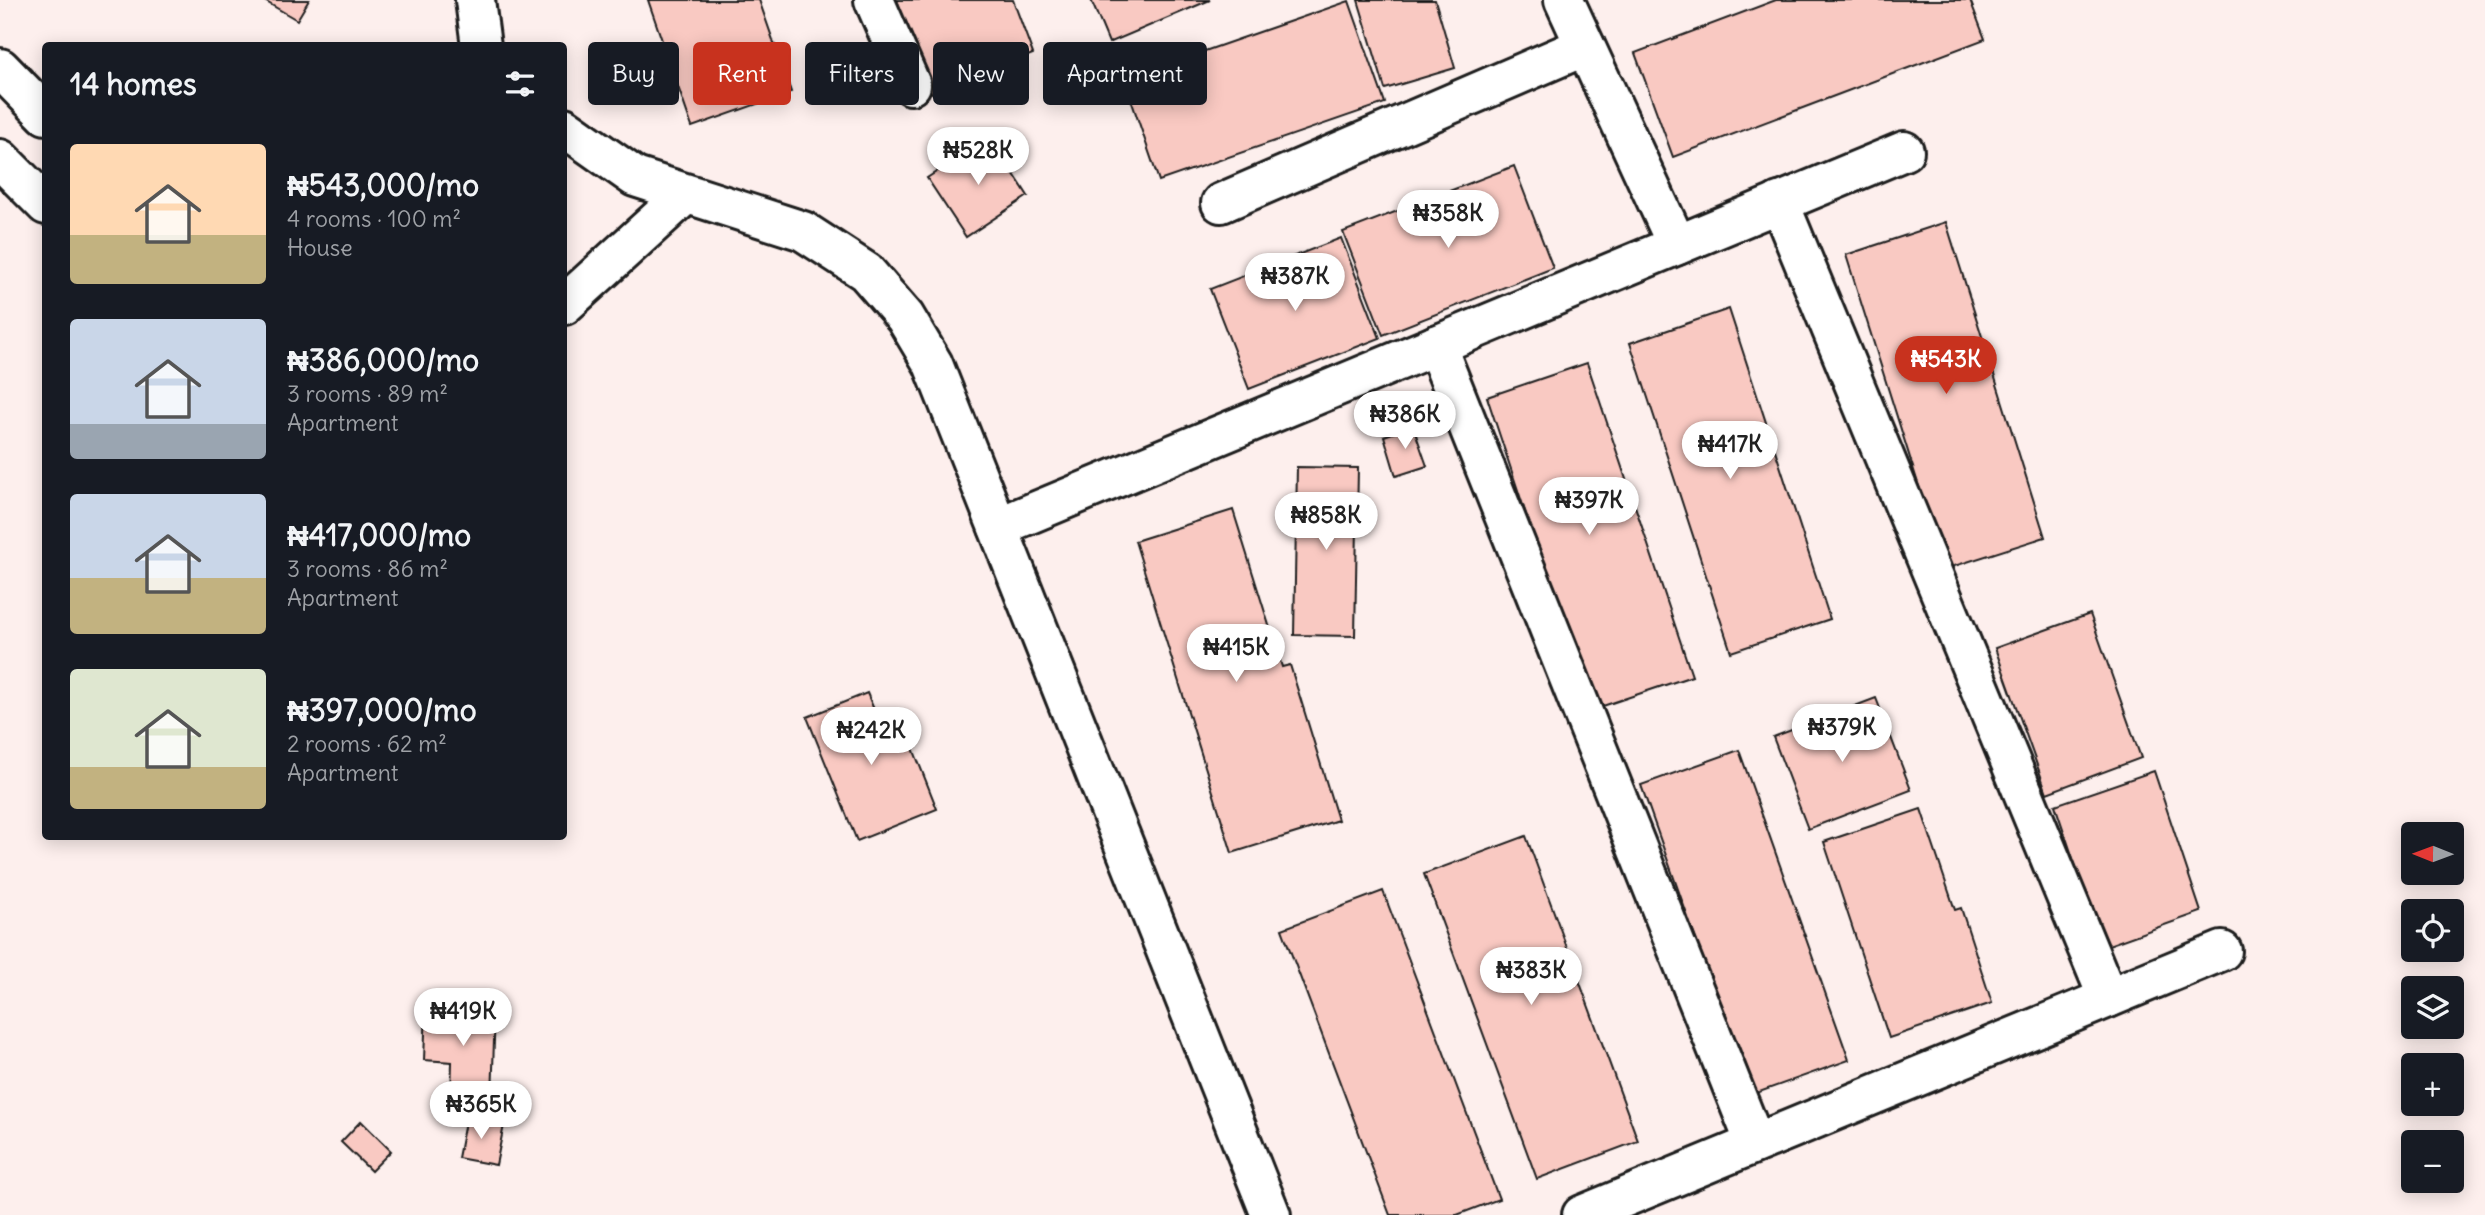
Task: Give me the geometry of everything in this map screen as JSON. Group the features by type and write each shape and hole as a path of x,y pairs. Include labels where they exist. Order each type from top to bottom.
{"street":[{"path":"475,0 480,42"},
{"path":"874,0 892,42"},
{"path":"1564,0 1677,245"},
{"path":"1221,203 1585,46"},
{"path":"0,68 42,111"},
{"path":"567,129 635,177 803,231 866,272 905,317 933,364 1270,1215"},
{"path":"998,527 1903,150"},
{"path":"0,159 42,201"},
{"path":"567,301 686,194"},
{"path":"1779,202 2108,998"},
{"path":"1436,345 1755,1143"},
{"path":"1582,1215 2222,951"}],"building":[{"path":"263,0 309,0 297,20"},
{"path":"648,0 759,0 774,42 693,42 693,105 754,105 692,127 679,89 679,42 663,42"},
{"path":"897,0 1013,0 1029,42 933,42 932,93 919,58 919,42 913,42"},
{"path":"1091,0 1210,0 1111,42 1109,42"},
{"path":"1358,0 1435,0 1455,68 1385,89"},
{"path":"1776,0 1970,0 1985,39 1673,157 1635,53"},
{"path":"1349,1 1385,103 1159,181 1133,105 1207,105 1207,50"},
{"path":"990,137 1028,196 966,237 927,178"},
{"path":"1514,166 1553,268 1383,335 1343,232"},
{"path":"1946,222 2045,537 1945,569 1846,255"},
{"path":"1341,238 1380,338 1249,389 1210,289"},
{"path":"1729,309 1830,619 1731,652 1630,343"},
{"path":"1587,363 1692,676 1591,710 1487,397"},
{"path":"1413,426 1427,466 1396,476 1384,436"},
{"path":"1297,467 1358,468 1355,636 1294,635"},
{"path":"1233,510 1282,667 1290,665 1338,820 1232,853 1135,541"},
{"path":"2090,614 2141,758 2047,793 1995,648"},
{"path":"867,693 883,731 903,723 937,809 857,841 807,717"},
{"path":"1876,698 1911,790 1808,829 1773,737"},
{"path":"1739,750 1849,1060 1751,1095 1641,785"},
{"path":"2154,771 2201,912 2103,947 2055,805"},
{"path":"1921,809 1955,910 1961,908 1992,1003 1889,1038 1824,842"},
{"path":"1526,836 1638,1141 1537,1179 1424,874"},
{"path":"1383,891 1499,1199 1457,1215 1390,1215 1282,929"},
{"path":"426,1008 495,1011 492,1098 451,1096 452,1062 424,1060"},
{"path":"466,1117 504,1125 496,1165 458,1158"},
{"path":"361,1121 391,1151 371,1171 341,1142"}]}
